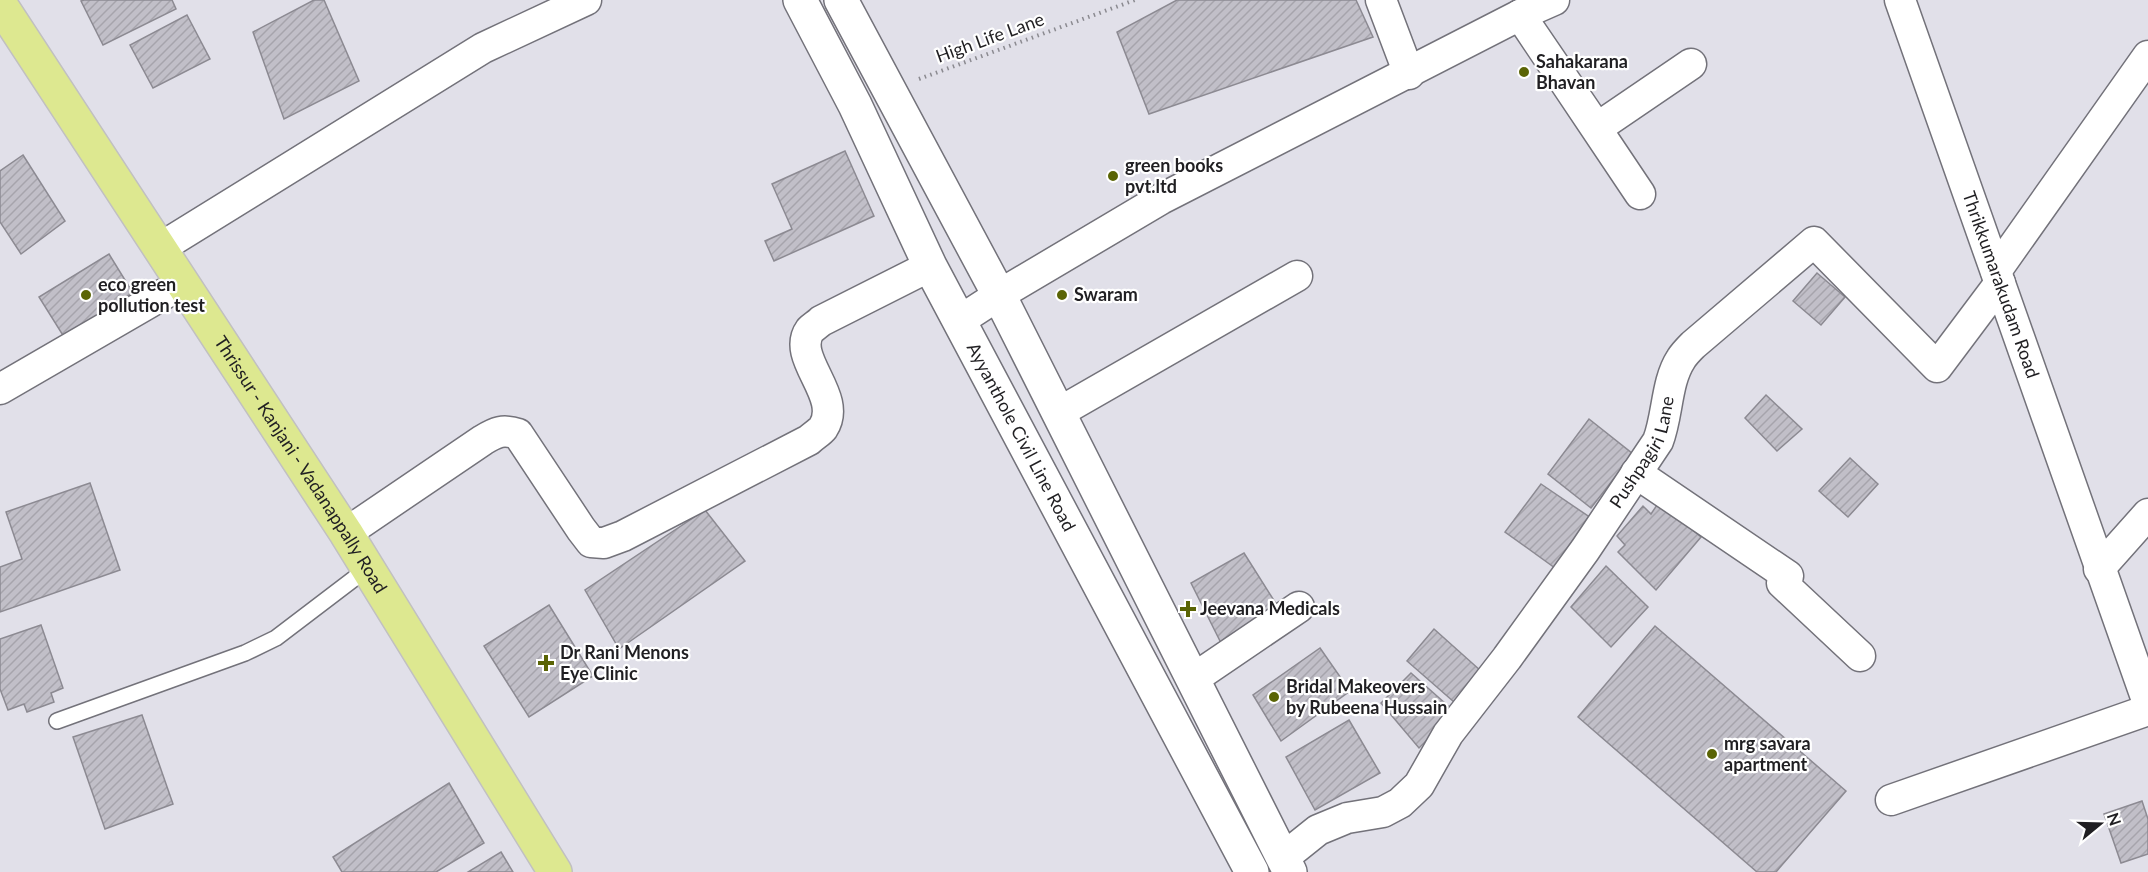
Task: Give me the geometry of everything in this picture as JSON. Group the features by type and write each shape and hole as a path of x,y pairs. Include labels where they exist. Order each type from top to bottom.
{"main road":[{"name":"Ayyanthole Civil Line Road","path":"800,0 855,105 930,266 1252,872"},
{"path":"841,0 999,295 1287,865"},
{"name":"Thrissur - Kanjani - Vadanappally Road","path":"0,3 346,533 555,872"},
{"path":"1169,717 1199,690"}],"street":[{"path":"160,248 483,48 586,0"},
{"path":"1381,0 1409,74"},
{"path":"959,321 1161,199 1409,74 1520,15 1554,0"},
{"name":"Thrikkumarakudam Road","path":"1900,0 2148,703"},
{"path":"1520,15 1597,128 1690,64"},
{"path":"1520,15 1641,194"},
{"path":"1998,277 2148,56"},
{"name":"Pushpagiri Lane","path":"1287,865 1318,830 1333,822 1383,812 1400,803 1419,785 1448,734 1507,658 1585,550 1658,441 1664,424 1674,374 1681,359 1693,345 1814,242 1937,367 1998,277"},
{"path":"346,533 483,440 495,433 507,430 518,434 591,542 604,543 623,536 809,440 823,429 828,416 827,401 808,357 806,341 810,331 821,321 930,266"},
{"path":"1058,413 1297,276"},
{"path":"0,389 183,283"},
{"path":"1636,473 1788,576 1782,583 1860,656"},
{"path":"2099,569 2148,514"},
{"path":"1199,690 1299,607"},
{"path":"1891,800 2148,710"}],"lane":[{"path":"855,105 888,90"},
{"path":"57,721 244,653 276,638 368,568"}],"path":[{"name":"High Life Lane","path":"888,90 1136,0"}],"building":[{"path":"172,0 176,9 103,45 81,1"},
{"path":"314,0 324,0 359,81 284,119 253,32"},
{"path":"1177,0 1356,0 1373,37 1149,114 1117,32"},
{"path":"187,15 210,59 153,88 130,45"},
{"path":"845,151 874,216 774,261 765,241 792,229 772,184"},
{"path":"23,155 65,221 21,254 0,222 0,171"},
{"name":"eco green pollution test","path":"109,254 133,293 64,337 39,297"},
{"path":"1817,273 1845,297 1821,325 1793,301"},
{"path":"1766,395 1802,429 1777,451 1745,418"},
{"path":"1589,419 1633,454 1591,508 1548,474"},
{"path":"1850,458 1878,484 1848,517 1819,491"},
{"path":"90,483 120,570 0,612 0,567 22,559 6,512"},
{"path":"1541,484 1591,518 1555,568 1505,532"},
{"path":"1659,502 1701,537 1656,590 1618,552 1625,545 1617,536 1643,506 1651,514"},
{"path":"705,510 745,561 619,649 585,590"},
{"path":"1244,553 1280,610 1223,647 1191,583"},
{"path":"1606,566 1648,607 1611,647 1571,607"},
{"path":"549,605 593,676 529,717 484,646"},
{"path":"41,625 63,688 51,693 54,702 27,712 24,704 8,710 0,689 0,639"},
{"name":"mrg savara apartment","path":"1655,626 1846,791 1776,872 1757,872 1578,717"},
{"path":"1434,629 1481,671 1454,702 1407,661"},
{"path":"1320,648 1350,691 1281,741 1253,695"},
{"path":"1411,673 1455,712 1419,748 1381,703"},
{"path":"142,715 173,804 105,829 73,737"},
{"path":"1349,720 1380,773 1315,810 1286,757"},
{"path":"449,783 484,843 436,872 342,872 333,857"},
{"path":"2142,801 2148,819 2148,854 2121,863 2104,814"},
{"path":"501,852 513,872 468,872"}],"place":[{"name":"Sahakarana Bhavan","path":"1524,72"},
{"name":"green books pvt.ltd","path":"1113,176"},
{"name":"eco green pollution test","path":"86,295"},
{"name":"Swaram","path":"1062,295"},
{"name":"Jeevana Medicals","path":"1188,609"},
{"name":"Dr Rani Menons Eye Clinic","path":"546,663"},
{"name":"Bridal Makeovers by Rubeena Hussain","path":"1274,697"},
{"name":"mrg savara apartment","path":"1712,754"}]}
